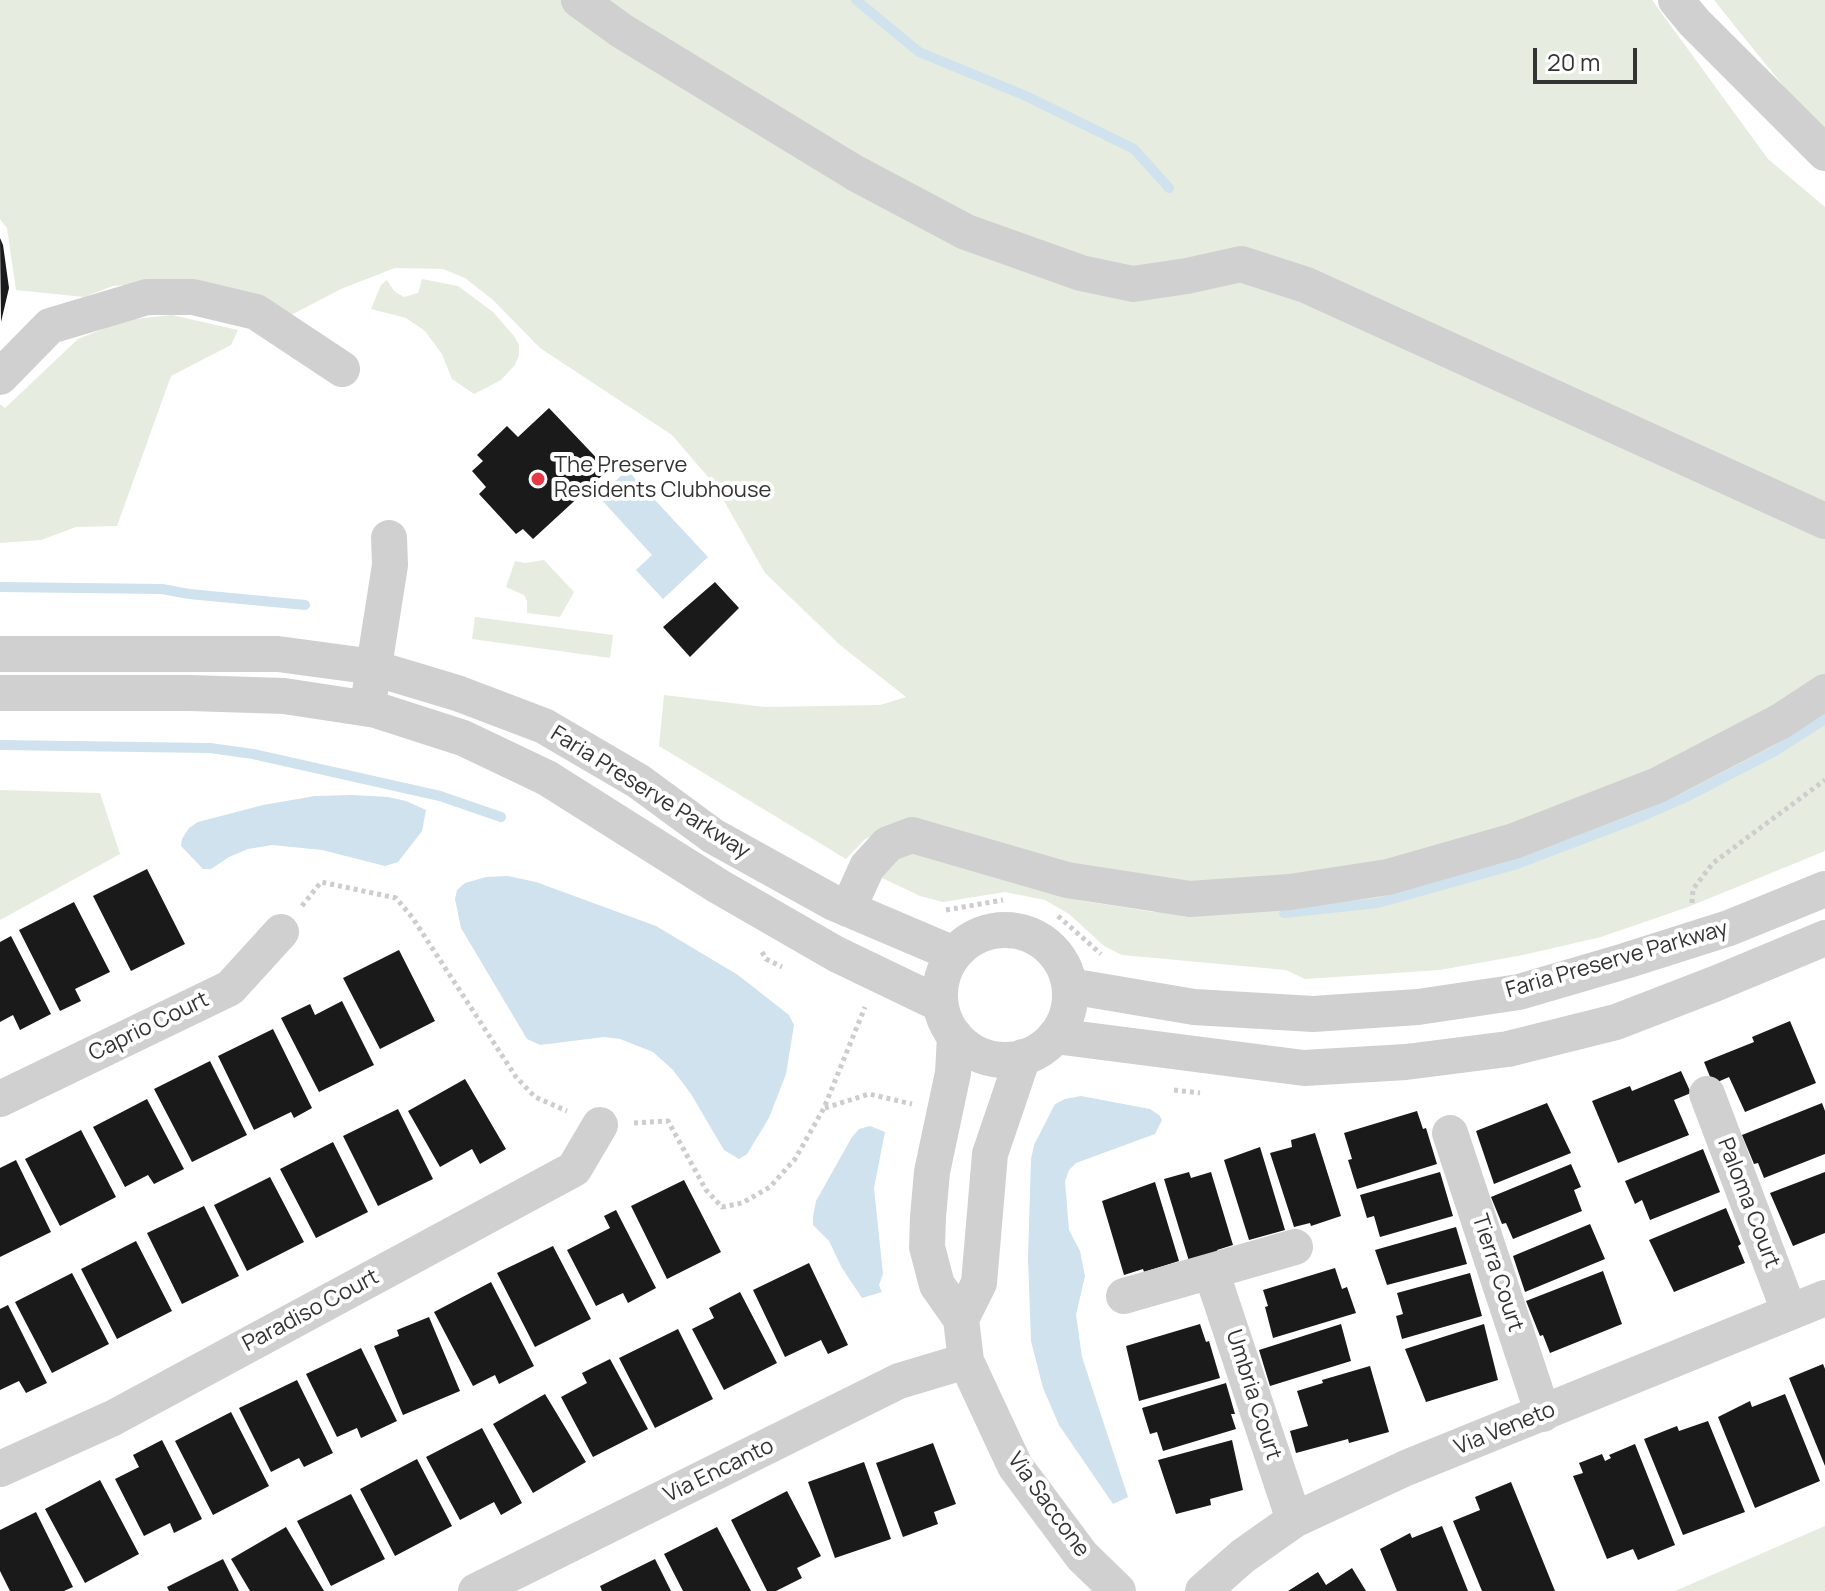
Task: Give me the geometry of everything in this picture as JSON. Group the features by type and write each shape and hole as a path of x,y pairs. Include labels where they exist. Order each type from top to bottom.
{"street":[{"path":"579,0 622,31 855,173 966,232 1081,273 1133,284 1241,264 1306,285 1825,521"},
{"path":"1676,0 1694,22 1825,153"},
{"path":"0,377 50,326 147,297 193,297 256,312 342,369"},
{"path":"367,709 390,565 389,538"},
{"name":"Faria Preserve Parkway","path":"0,654 278,654 375,668 457,693 544,726 638,781 713,836 848,909 954,954"},
{"path":"848,909 867,867 888,844 912,835 1067,880 1190,899 1290,892 1388,877 1514,841 1658,785 1781,721 1825,692"},
{"name":"Faria Preserve Parkway","path":"0,693 284,696 367,709 463,738 547,778 718,886 836,954 940,1004"},
{"name":"Faria Preserve Parkway","path":"1070,986 1209,1008 1313,1014 1418,1007 1519,992 1729,928 1825,889"},
{"path":"1011,930 1032,936 1050,948 1064,966 1070,986 1070,1004 1065,1021 1055,1036 1041,1049 1005,1060 969,1049 945,1021 940,1004 944,970 954,954 970,940 990,931 1011,930"},
{"name":"Caprio Court","path":"0,1099 230,988 281,932"},
{"path":"1055,1036 1304,1068 1406,1062 1508,1049 1616,1022 1825,938"},
{"name":"Via Saccone","path":"955,1036 953,1073 932,1172 927,1247 937,1285 961,1319 966,1361 1015,1466 1082,1556 1118,1591"},
{"path":"961,1319 979,1283 990,1154 1023,1057"},
{"name":"Paloma Court","path":"1707,1094 1789,1311"},
{"name":"Paradiso Court","path":"0,1469 113,1418 574,1169 600,1125"},
{"name":"Tierra Court","path":"1450,1133 1543,1414"},
{"path":"1124,1296 1295,1247"},
{"name":"Umbria Court","path":"1211,1271 1294,1520"},
{"name":"Via Veneto","path":"1203,1591 1243,1556 1294,1520 1406,1468 1825,1298"},
{"name":"Via Encanto","path":"476,1591 899,1381 966,1361"}],"path":[{"path":"1695,910 1690,900 1693,889 1713,863 1825,780"},
{"path":"281,932 321,882 396,898 412,917 516,1077 535,1097 600,1125 668,1121 706,1190 722,1207 742,1203 770,1187 795,1159 824,1108 879,974"},
{"path":"942,910 1010,901"},
{"path":"1051,910 1094,950 1108,958"},
{"path":"1163,1088 1212,1094"},
{"path":"824,1108 869,1094 920,1106"}],"shaded area":[{"path":"0,0 1652,0 1768,159 1825,207 1825,682 1644,778 1435,853 1213,890 886,830 865,839 846,859 659,746 664,695 765,707 880,705 906,697 840,645 765,573 715,485 672,435 540,348 493,300 465,278 443,269 395,268 341,289 291,315 163,282 113,286 84,297 16,290 7,228 0,219"},
{"path":"1714,0 1825,0 1825,137 1742,35"},
{"path":"422,279 458,286 493,312 514,336 519,345 519,356 501,380 474,394 452,379 442,354 425,331 406,318 371,309 381,285 387,280 394,291 404,297 418,293"},
{"path":"172,315 238,330 231,345 171,376 117,526 76,527 41,540 0,543 0,404 5,408 78,339 125,320"},
{"path":"544,560 574,592 560,617 527,613 524,595 506,587 515,561"},
{"path":"475,617 613,635 610,658 472,639"},
{"path":"1825,708 1825,851 1688,907 1601,937 1440,970 1305,979 1286,970 1122,955 1104,946 1069,914 1045,900 1005,892 943,902 920,896 882,878 887,864 914,849 1078,900 1153,912 1229,911 1441,877 1567,840 1689,788"},
{"path":"0,790 100,793 120,854 0,920"},
{"path":"1825,1526 1825,1591 1675,1591"}],"water":[{"path":"627,470 708,557 663,599 636,570 652,555 599,497"},
{"path":"315,796 388,797 426,810 422,831 398,862 385,866 322,850 272,845 248,849 211,869 203,869 181,846 189,828 198,822 263,805"},
{"path":"508,876 536,882 656,926 738,975 789,1015 794,1025 786,1074 769,1118 747,1154 739,1159 724,1150 691,1094 673,1070 653,1052 620,1039 604,1037 540,1045 527,1039 461,928 455,899 457,890 465,883 486,877"},
{"path":"1081,1096 1150,1109 1162,1120 1155,1134 1076,1163 1065,1181 1069,1230 1080,1251 1085,1276 1076,1315 1082,1357 1128,1497 1113,1504 1059,1425 1043,1388 1031,1341 1028,1258 1031,1159 1034,1145 1055,1104"},
{"path":"870,1126 885,1132 874,1188 883,1274 879,1285 882,1292 862,1298 829,1241 813,1225 813,1217 816,1201 852,1137 859,1129"}],"building":[{"path":"0,238 9,288 1,322"},
{"name":"The Preserve Residents Clubhouse","path":"549,408 608,470 533,539 523,529 516,534 479,494 486,487 472,471 483,461 477,455 507,426 518,437"},
{"path":"715,582 739,608 690,657 663,627"},
{"path":"147,869 185,944 131,971 93,896"},
{"path":"74,902 110,972 75,989 81,1001 60,1011 19,930"},
{"path":"11,936 51,1014 20,1030 13,1015 0,1022 0,942"},
{"path":"399,950 435,1021 380,1049 343,978"},
{"path":"342,1001 374,1065 319,1092 281,1018 310,1004 315,1015"},
{"path":"1790,1021 1816,1083 1745,1112 1729,1077 1713,1084 1704,1062 1754,1042 1752,1037"},
{"path":"273,1029 312,1108 294,1118 291,1112 254,1130 218,1056"},
{"path":"210,1061 247,1135 192,1162 154,1089"},
{"path":"1681,1071 1691,1093 1674,1100 1689,1135 1618,1163 1592,1101 1630,1086 1632,1091"},
{"path":"465,1079 506,1149 480,1164 472,1149 440,1167 408,1111"},
{"path":"147,1099 184,1169 154,1184 148,1175 125,1187 93,1127"},
{"path":"1547,1103 1571,1153 1494,1184 1476,1131"},
{"path":"1822,1103 1825,1111 1825,1154 1764,1178 1758,1163 1754,1164 1742,1135"},
{"path":"398,1109 433,1179 378,1206 343,1136"},
{"path":"1417,1111 1423,1129 1426,1128 1437,1164 1357,1189 1344,1133"},
{"path":"81,1130 116,1197 60,1226 25,1159"},
{"path":"1315,1133 1341,1216 1311,1226 1310,1223 1294,1227 1270,1153 1292,1147 1291,1140"},
{"path":"333,1142 368,1212 316,1238 280,1169"},
{"path":"1260,1147 1285,1230 1249,1240 1224,1160"},
{"path":"1703,1149 1720,1192 1650,1220 1642,1200 1635,1204 1625,1181"},
{"path":"16,1160 51,1232 0,1257 0,1168"},
{"path":"1571,1164 1581,1187 1574,1190 1582,1211 1513,1239 1506,1223 1502,1224 1491,1197"},
{"path":"1189,1172 1191,1178 1211,1172 1233,1245 1189,1261 1164,1179"},
{"path":"1440,1172 1453,1216 1380,1237 1374,1216 1367,1218 1360,1195"},
{"path":"1825,1172 1825,1233 1793,1246 1770,1193"},
{"path":"270,1177 304,1242 247,1271 214,1205"},
{"path":"684,1180 721,1252 667,1279 631,1206"},
{"path":"1155,1182 1179,1261 1124,1275 1102,1201"},
{"path":"204,1206 239,1276 182,1304 147,1233"},
{"path":"1726,1208 1741,1244 1738,1246 1745,1263 1674,1292 1649,1240"},
{"path":"616,1210 656,1288 628,1303 623,1293 596,1306 567,1250 610,1228 604,1216"},
{"path":"1590,1224 1605,1259 1525,1292 1513,1256"},
{"path":"1456,1227 1467,1264 1387,1285 1375,1250"},
{"path":"136,1241 172,1311 117,1339 81,1269"},
{"path":"553,1246 591,1319 535,1347 497,1273"},
{"path":"809,1263 848,1345 828,1354 821,1340 785,1357 753,1290"},
{"path":"1335,1268 1342,1289 1347,1287 1356,1313 1273,1338 1263,1290"},
{"path":"1603,1271 1622,1324 1550,1353 1526,1301"},
{"path":"72,1273 109,1344 52,1373 15,1302"},
{"path":"1470,1273 1482,1316 1402,1339 1396,1316 1403,1314 1397,1293"},
{"path":"491,1282 534,1366 499,1384 495,1375 473,1386 434,1312"},
{"path":"740,1292 777,1363 724,1390 692,1329 714,1318 709,1308"},
{"path":"8,1305 47,1383 26,1393 19,1381 0,1390 0,1309"},
{"path":"429,1317 460,1391 403,1415 374,1346 399,1336 397,1330"},
{"path":"1200,1324 1206,1342 1209,1341 1220,1378 1139,1401 1126,1346"},
{"path":"1341,1324 1351,1361 1270,1386 1259,1350"},
{"path":"1484,1324 1498,1380 1426,1402 1405,1349"},
{"path":"678,1329 713,1399 655,1428 619,1358"},
{"path":"361,1348 397,1421 361,1438 357,1428 337,1437 306,1374"},
{"path":"610,1359 648,1429 593,1457 561,1397 587,1383 582,1373"},
{"path":"1823,1364 1825,1369 1825,1466 1789,1378"},
{"path":"1370,1366 1389,1432 1296,1453 1290,1431 1308,1426 1297,1391"},
{"path":"297,1380 333,1453 304,1467 299,1458 271,1472 239,1408"},
{"path":"1226,1383 1236,1429 1163,1451 1157,1432 1150,1434 1142,1408"},
{"path":"545,1394 586,1462 533,1493 493,1424"},
{"path":"1785,1394 1820,1481 1755,1508 1718,1417 1750,1401 1752,1407"},
{"path":"231,1412 269,1486 213,1515 175,1441"},
{"path":"1708,1421 1745,1512 1683,1535 1644,1439 1677,1426 1679,1431"},
{"path":"482,1428 522,1503 501,1515 494,1502 460,1520 426,1457"},
{"path":"162,1440 202,1519 174,1533 170,1523 144,1536 115,1479 139,1467 133,1455"},
{"path":"1232,1440 1243,1490 1210,1499 1211,1505 1176,1514 1158,1460"},
{"path":"933,1443 956,1504 934,1512 938,1524 903,1537 876,1463"},
{"path":"1635,1444 1675,1545 1638,1560 1633,1549 1607,1559 1573,1476 1583,1473 1579,1463 1602,1454 1605,1461 1611,1458 1609,1455"},
{"path":"417,1459 452,1526 395,1556 360,1489"},
{"path":"864,1462 891,1539 835,1558 808,1482"},
{"path":"100,1480 139,1554 85,1583 45,1509"},
{"path":"1511,1482 1555,1591 1482,1591 1453,1521 1480,1510 1475,1497"},
{"path":"787,1491 821,1556 797,1568 802,1578 776,1591 767,1591 731,1520"},
{"path":"351,1494 385,1559 331,1586 297,1521"},
{"path":"36,1512 73,1587 64,1591 10,1591 0,1571 0,1530"},
{"path":"1442,1526 1468,1591 1397,1591 1380,1549 1410,1533 1412,1538"},
{"path":"286,1527 324,1591 250,1591 231,1559"},
{"path":"717,1527 751,1591 683,1591 664,1554"},
{"path":"223,1559 239,1591 169,1591 167,1587"},
{"path":"655,1559 671,1591 602,1591 600,1586"},
{"path":"1352,1568 1366,1591 1288,1591 1318,1572 1326,1585"}],"waterway":[{"path":"856,0 919,52 1026,96 1134,149 1169,188"},
{"path":"0,587 162,589 305,605"},
{"path":"1284,913 1378,903 1514,865 1686,797 1775,751 1825,719"},
{"path":"0,745 210,748 253,754 440,796 501,817"}],"place":[{"name":"The Preserve Residents Clubhouse","path":"538,479"}]}
